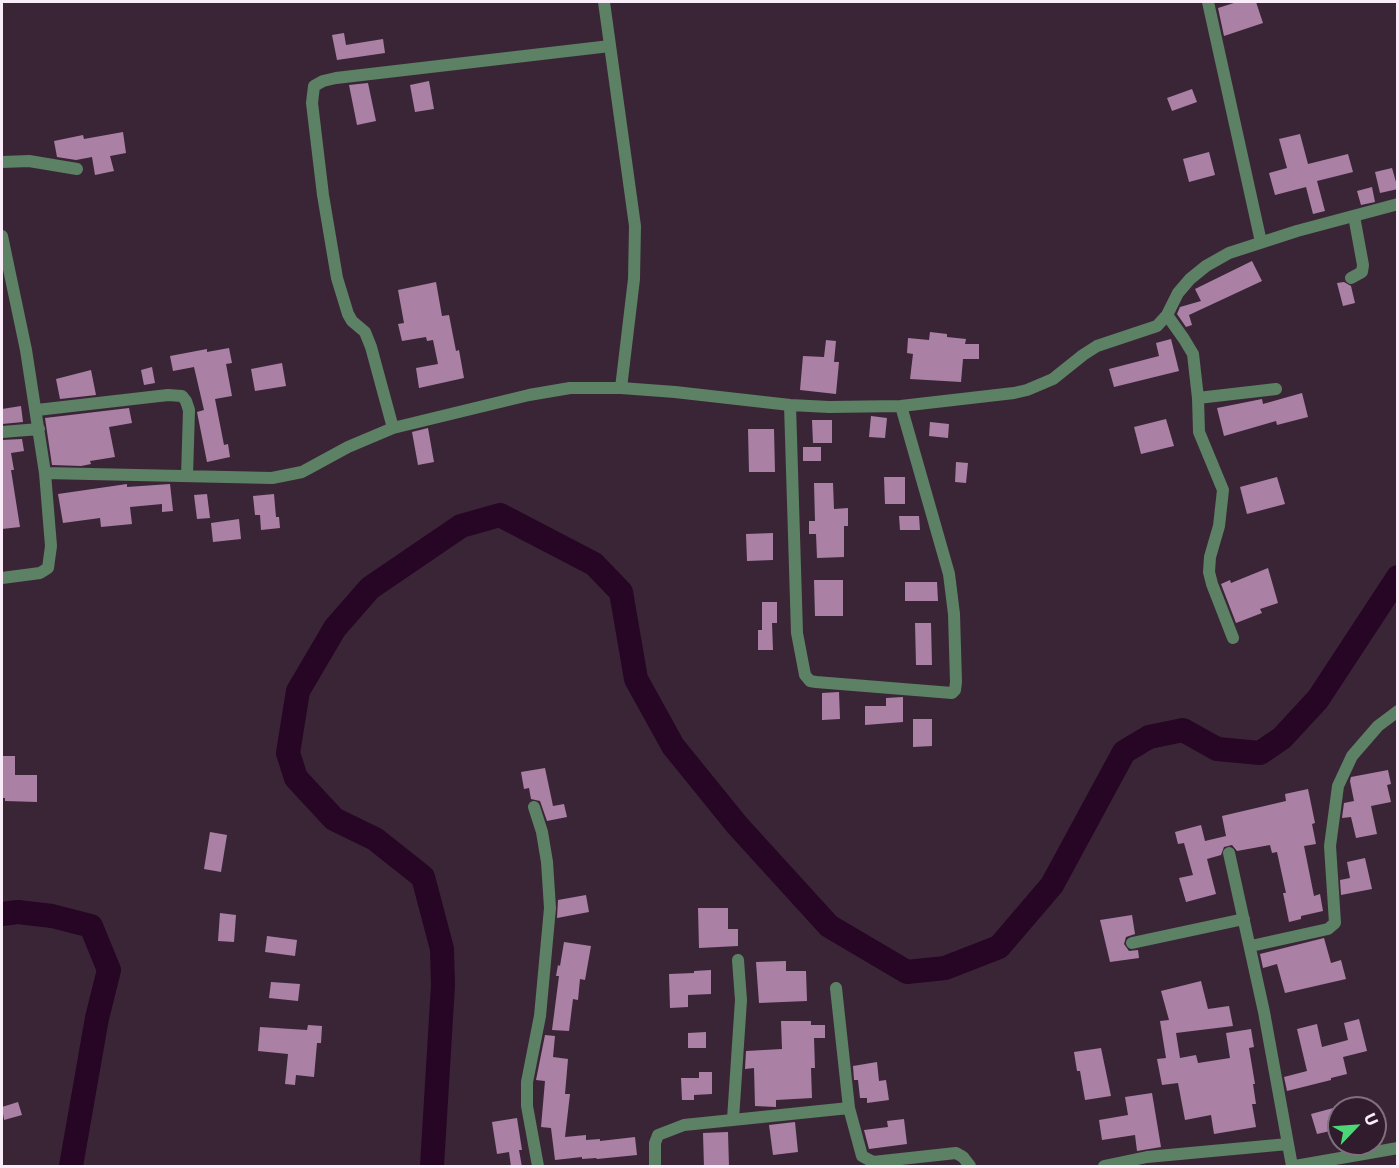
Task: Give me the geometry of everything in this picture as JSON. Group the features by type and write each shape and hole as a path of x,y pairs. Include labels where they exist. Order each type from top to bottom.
{"street":[{"path":"604,2 635,226 634,279 621,388"},
{"path":"1208,2 1261,242"},
{"path":"393,428 371,347 365,332 352,321 348,314 338,278 323,195 312,103 314,86 327,79 610,46"},
{"path":"2,162 28,161 77,169"},
{"path":"45,472 264,478 295,474 348,447 393,428 538,393 570,388 621,388 675,392 790,405 902,406 1014,393 1039,387 1059,376 1089,351 1115,339 1157,326 1167,315 1178,293 1206,266 1229,253 1398,204"},
{"path":"1352,278 1361,273 1364,265 1354,216"},
{"path":"2,236 37,410 51,546 48,568 40,573 2,578"},
{"path":"1167,315 1193,354 1198,398 1198,432 1223,491 1219,526 1210,557 1209,572 1233,638"},
{"path":"1198,398 1276,389"},
{"path":"37,410 168,395 182,396 189,410 187,476"},
{"path":"790,405 797,633 805,675 813,682 950,694 955,690 956,682 950,574 902,406"},
{"path":"2,432 39,429"},
{"path":"1251,946 1328,929 1335,923 1330,846 1338,786 1352,756 1378,726 1398,711"},
{"path":"534,807 542,832 547,862 550,908 540,1016 527,1082 527,1106 538,1167"},
{"path":"1229,853 1251,946 1294,1167 1398,1148"},
{"path":"1132,943 1244,919"},
{"path":"733,1119 741,1000 738,960"},
{"path":"836,988 849,1108 862,1156 867,1161 873,1162 956,1153 963,1157 970,1167"},
{"path":"655,1167 655,1143 658,1135 684,1125 849,1108"},
{"path":"1104,1167 1148,1157 1288,1144"}],"building":[{"path":"1237,2 1256,2 1263,23 1224,36 1218,8"},
{"path":"344,33 346,45 383,39 385,53 337,60 332,35"},
{"path":"429,81 434,109 415,112 410,85"},
{"path":"368,83 376,121 357,125 349,85"},
{"path":"1192,89 1197,102 1172,111 1167,98"},
{"path":"123,132 126,153 110,156 114,171 95,175 92,157 76,160 57,157 54,141 83,135 84,139"},
{"path":"1300,134 1308,164 1348,154 1353,172 1317,181 1325,211 1313,214 1306,187 1275,195 1269,173 1287,168 1279,139"},
{"path":"1209,152 1215,175 1189,182 1183,159"},
{"path":"1392,168 1398,189 1380,193 1375,172"},
{"path":"1372,187 1375,202 1361,205 1357,191"},
{"path":"1252,261 1262,281 1189,315 1192,325 1186,327 1177,314 1180,307 1201,301 1195,289"},
{"path":"436,282 442,316 449,315 464,378 419,388 416,368 438,364 433,340 427,341 426,337 402,341 398,324 404,323 398,290"},
{"path":"1344,282 1351,286 1355,303 1343,306 1337,283"},
{"path":"930,332 966,339 965,344 979,344 979,359 963,359 961,382 910,379 913,354 907,353 908,338 929,340"},
{"path":"1171,339 1179,371 1114,387 1109,369 1159,356 1156,343"},
{"path":"826,340 836,341 834,362 839,362 836,394 800,390 803,356 824,357"},
{"path":"229,348 232,363 226,364 232,396 215,399 224,445 228,444 230,457 207,462 197,412 204,410 194,367 173,371 170,356 207,349 207,352"},
{"path":"282,363 286,386 255,391 251,369"},
{"path":"152,367 155,383 144,385 141,370"},
{"path":"91,370 96,395 60,399 56,379"},
{"path":"1302,393 1308,417 1277,425 1276,421 1224,436 1217,408 1262,399 1263,404"},
{"path":"21,406 23,422 2,424 2,409"},
{"path":"129,408 132,423 109,427 115,457 90,461 91,464 81,466 52,465 45,418"},
{"path":"871,416 887,418 885,438 869,437"},
{"path":"1166,419 1174,446 1141,454 1134,427"},
{"path":"812,420 832,420 832,443 813,443"},
{"path":"930,422 949,424 948,438 929,436"},
{"path":"428,428 434,462 418,465 412,432"},
{"path":"748,429 774,429 775,472 749,472"},
{"path":"22,439 24,451 11,453 14,470 11,470 20,527 2,529 2,440"},
{"path":"803,447 821,447 821,461 803,461"},
{"path":"956,462 968,463 966,483 955,482"},
{"path":"884,477 905,477 905,504 885,504"},
{"path":"1277,477 1285,504 1247,514 1240,487"},
{"path":"814,483 833,483 834,509 848,508 848,526 844,526 844,557 817,558 816,534 809,534 809,521 815,521"},
{"path":"127,484 127,487 170,484 173,511 162,512 162,504 130,507 132,524 101,527 100,518 63,523 58,494"},
{"path":"207,494 210,518 197,519 194,495"},
{"path":"274,494 276,517 279,517 280,528 261,530 260,515 255,515 253,496"},
{"path":"899,516 919,516 920,530 900,530"},
{"path":"239,519 241,539 213,542 211,523"},
{"path":"773,533 773,560 747,561 746,534"},
{"path":"1268,568 1278,603 1260,609 1262,613 1236,623 1221,584 1230,580 1231,583"},
{"path":"814,580 843,580 843,616 815,616"},
{"path":"905,582 937,582 938,601 905,601"},
{"path":"762,602 777,602 777,623 772,623 773,650 758,650 758,630 762,630"},
{"path":"915,623 931,623 932,665 916,665"},
{"path":"839,692 840,719 822,720 822,693"},
{"path":"903,697 903,722 865,725 865,706 886,706 886,698"},
{"path":"913,719 932,719 932,746 913,747"},
{"path":"2,756 15,756 15,775 37,775 37,802 5,801 5,798 2,798"},
{"path":"545,768 553,806 564,804 567,817 547,821 540,801 531,799 529,788 524,789 521,772"},
{"path":"1388,770 1391,784 1387,785 1391,802 1371,806 1377,834 1356,838 1351,817 1342,818 1344,803 1354,801 1351,777"},
{"path":"1308,789 1315,823 1312,824 1316,844 1304,846 1314,896 1320,894 1323,911 1301,916 1301,919 1289,922 1283,893 1286,893 1277,852 1272,853 1270,845 1237,851 1232,845 1224,847 1221,855 1207,859 1216,894 1186,902 1179,878 1193,875 1184,843 1178,844 1175,832 1201,825 1205,841 1226,836 1222,816 1286,801 1285,794"},
{"path":"210,832 227,835 221,872 204,869"},
{"path":"1365,858 1372,889 1341,895 1340,880 1350,878 1347,862"},
{"path":"586,895 589,912 557,918 558,900"},
{"path":"698,908 728,908 728,929 738,929 738,946 699,948"},
{"path":"220,913 236,915 234,942 218,941"},
{"path":"1132,915 1135,934 1126,937 1124,944 1129,951 1138,950 1139,958 1110,962 1100,920"},
{"path":"267,936 297,940 295,956 265,952"},
{"path":"1324,938 1331,963 1341,960 1346,979 1285,993 1277,964 1263,968 1260,954"},
{"path":"564,942 591,946 585,980 580,979 578,1000 573,999 569,1031 552,1030 559,976 556,976"},
{"path":"786,961 786,971 806,971 807,1001 759,1003 756,962"},
{"path":"711,970 711,994 688,995 688,1007 670,1008 669,974"},
{"path":"1201,981 1208,1009 1229,1006 1233,1026 1176,1033 1180,1058 1196,1055 1198,1063 1230,1058 1226,1033 1251,1029 1254,1047 1249,1048 1255,1084 1253,1084 1256,1104 1252,1104 1256,1127 1214,1134 1211,1115 1185,1120 1178,1083 1162,1085 1157,1059 1166,1058 1160,1021 1169,1020 1161,991"},
{"path":"271,982 300,984 298,1001 269,998"},
{"path":"1359,1019 1367,1051 1343,1057 1347,1074 1287,1091 1284,1077 1307,1071 1297,1029 1317,1024 1322,1047 1348,1040 1344,1023"},
{"path":"781,1021 811,1021 811,1025 825,1025 825,1038 814,1038 815,1068 811,1068 812,1098 776,1100 776,1107 755,1106 754,1068 745,1069 746,1051 782,1049"},
{"path":"308,1025 322,1026 321,1043 317,1043 314,1077 296,1075 295,1085 285,1084 288,1054 258,1051 260,1027 307,1030"},
{"path":"706,1032 706,1048 688,1048 688,1033"},
{"path":"545,1035 555,1036 553,1057 568,1059 565,1094 570,1094 565,1137 586,1135 586,1140 600,1139 600,1141 635,1137 637,1155 555,1160 551,1128 541,1127 545,1081 536,1080"},
{"path":"1101,1048 1111,1096 1085,1100 1074,1052"},
{"path":"877,1062 879,1081 886,1080 889,1100 867,1103 867,1098 860,1098 858,1080 854,1080 853,1066"},
{"path":"699,1072 712,1072 712,1094 694,1095 694,1100 682,1100 681,1078 699,1078"},
{"path":"1152,1093 1161,1147 1137,1151 1135,1135 1102,1140 1099,1120 1128,1115 1125,1097"},
{"path":"18,1102 22,1115 4,1120 2,1107"},
{"path":"1327,1110 1327,1132 1317,1134 1311,1114"},
{"path":"517,1118 522,1167 511,1167 509,1152 497,1154 492,1122"},
{"path":"904,1119 907,1144 869,1149 864,1130 888,1127 887,1121"},
{"path":"795,1122 798,1152 773,1155 769,1125"},
{"path":"728,1132 729,1167 704,1167 703,1133"}],"waterway":[{"path":"432,1166 443,985 442,949 423,877 375,839 334,819 296,778 288,753 298,691 335,628 370,588 461,526 500,515 594,564 621,592 636,679 673,746 737,825 829,926 907,972 945,968 999,947 1052,885 1124,752 1149,737 1183,730 1217,749 1260,753 1282,738 1318,699 1398,577"},
{"path":"2,914 18,912 52,916 91,926 109,970 97,1018 71,1166"}]}
